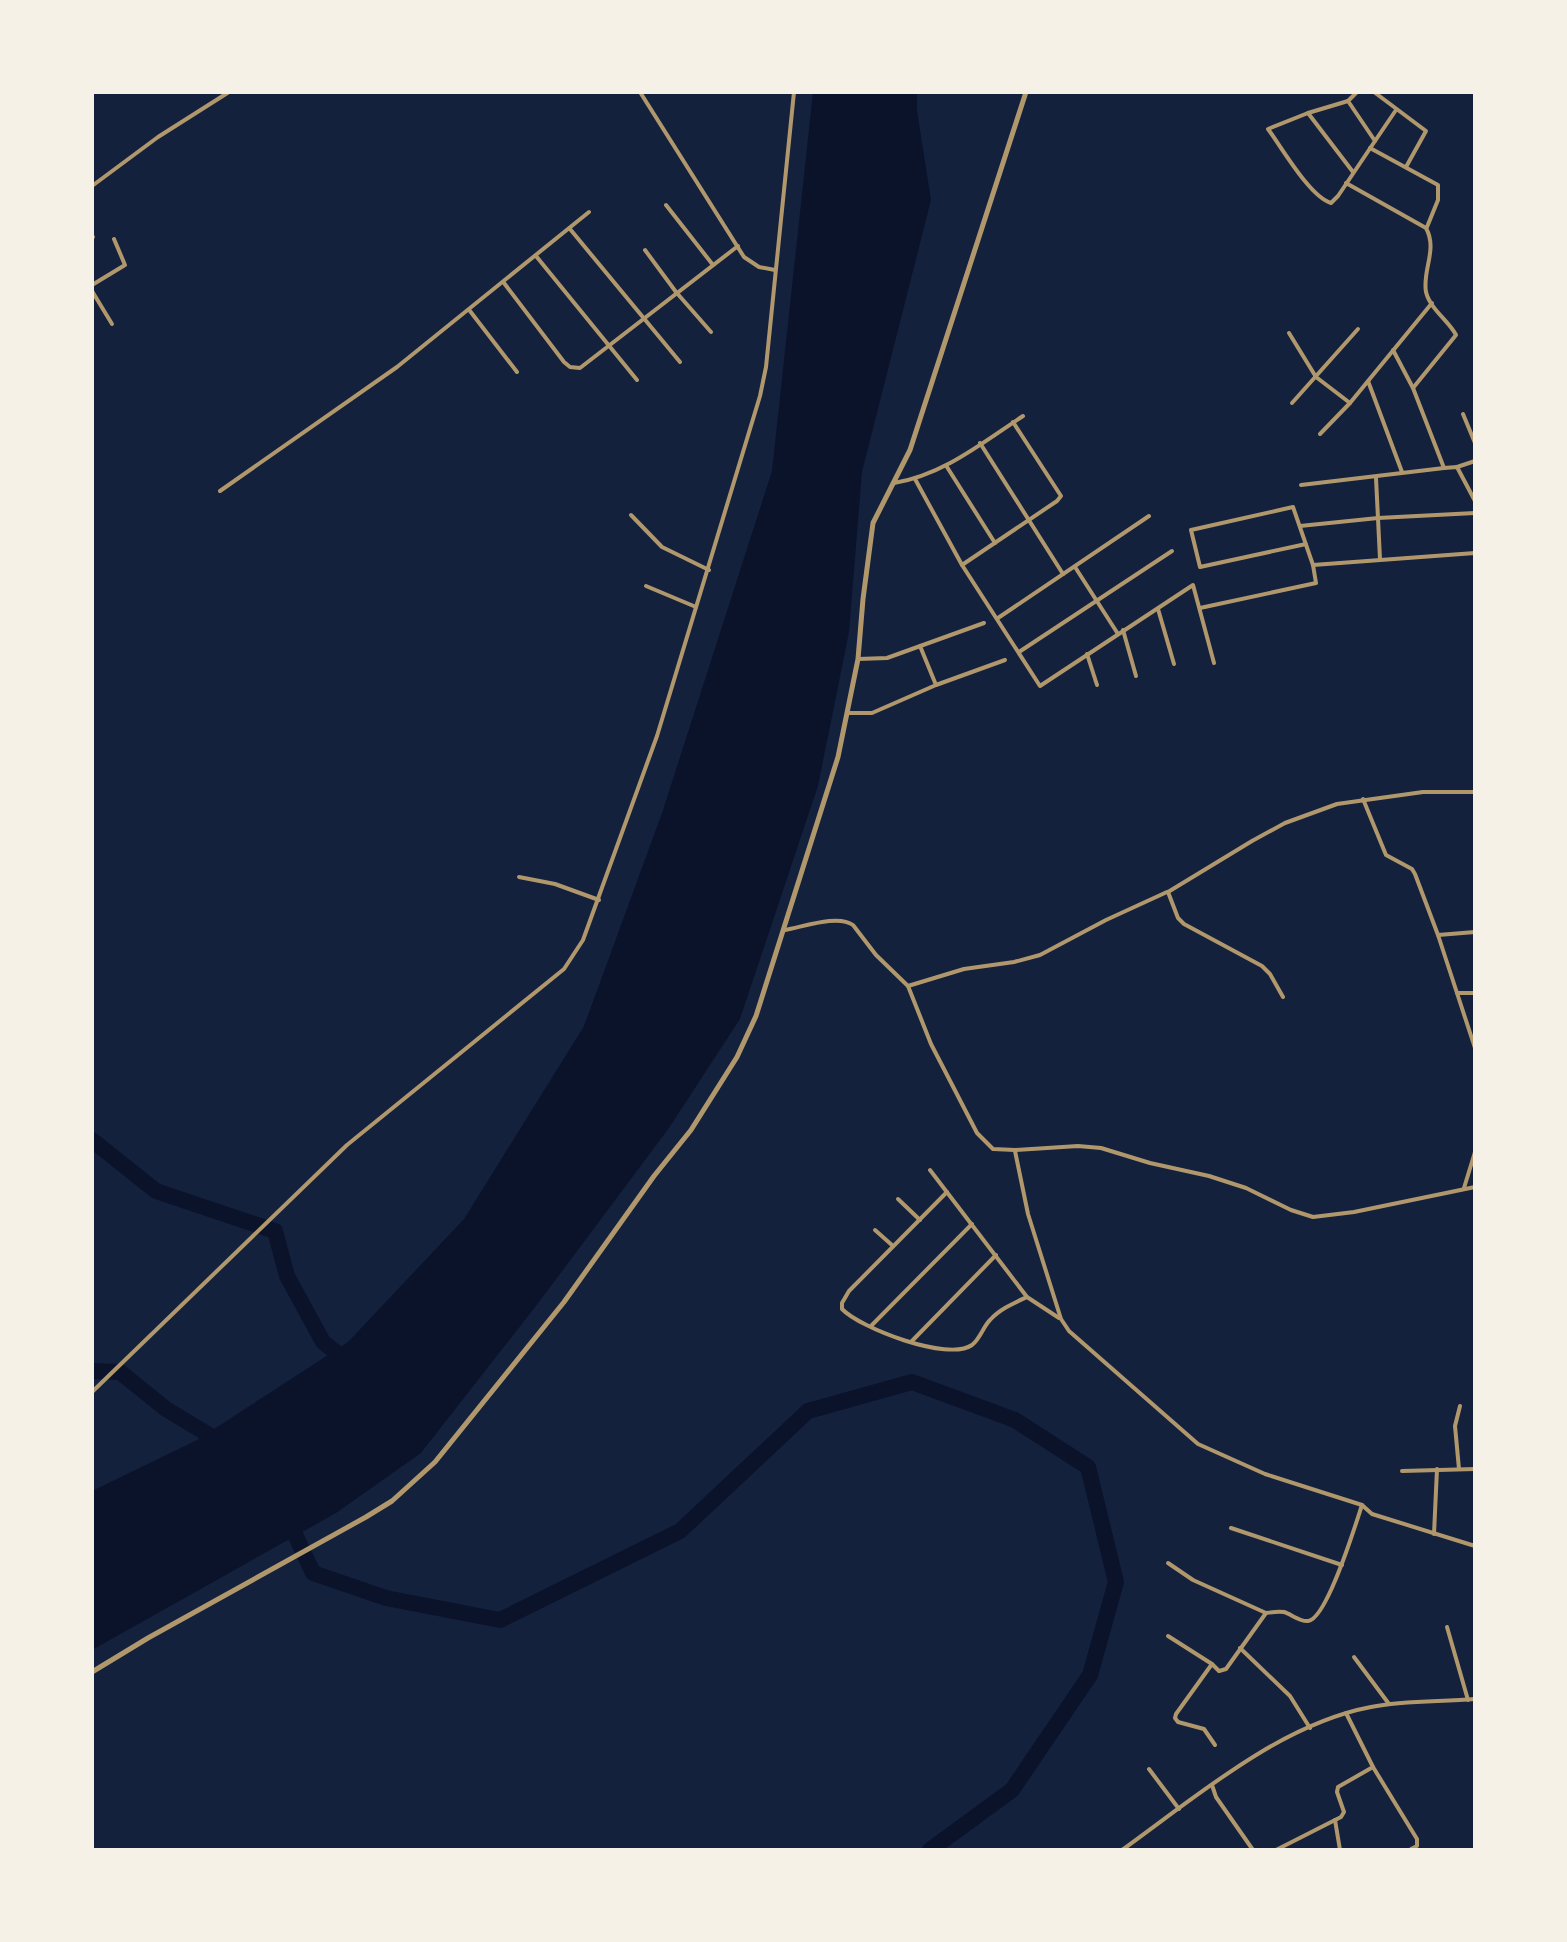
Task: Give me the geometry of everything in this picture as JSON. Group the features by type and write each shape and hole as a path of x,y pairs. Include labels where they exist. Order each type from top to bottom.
{"street":[{"path":"92,186 158,137 229,92"},
{"path":"640,92 738,246 751,263 775,270"},
{"path":"93,1391 347,1145 564,969 583,940 657,736 763,382 794,92"},
{"path":"92,1672 392,1501 435,1462 564,1302 654,1176 691,1130 737,1057 756,1016 785,930 838,757 858,659 873,523 914,438 1026,92"},
{"path":"1357,92 1348,101 1268,129 1327,203 1338,196 1396,109"},
{"path":"1374,92 1426,131 1406,168"},
{"path":"1348,101 1375,141"},
{"path":"1308,113 1353,172"},
{"path":"1370,148 1438,185 1438,200 1426,228"},
{"path":"1346,183 1426,228 1432,244 1426,289 1432,303 1456,335 1413,388"},
{"path":"666,205 713,265"},
{"path":"220,491 397,367 589,212"},
{"path":"570,229 680,362"},
{"path":"112,324 92,288 125,265 114,239"},
{"path":"504,283 570,367 580,368 738,246"},
{"path":"645,250 711,332"},
{"path":"536,256 637,380"},
{"path":"1320,434 1350,403 1432,303"},
{"path":"470,311 517,372"},
{"path":"1292,403 1358,329"},
{"path":"1289,333 1316,377 1350,403"},
{"path":"1393,350 1413,388 1444,468"},
{"path":"1368,381 1402,472"},
{"path":"1463,414 1475,443"},
{"path":"891,483 915,479 947,466 1023,416"},
{"path":"962,565 1057,501 1060,494 1013,422"},
{"path":"980,443 1063,574"},
{"path":"1301,485 1457,467 1475,461"},
{"path":"947,466 995,543"},
{"path":"1457,467 1475,501"},
{"path":"1376,477 1380,559"},
{"path":"915,479 962,565 1040,686 1193,585 1214,663"},
{"path":"1200,608 1316,583 1313,565 1306,544 1300,526 1293,507 1191,530 1200,567 1306,544"},
{"path":"1300,526 1475,513"},
{"path":"631,515 662,547 709,570"},
{"path":"998,618 1149,516"},
{"path":"1019,652 1172,551"},
{"path":"1313,565 1475,553"},
{"path":"1075,567 1120,632 1136,676"},
{"path":"646,586 696,607"},
{"path":"1158,608 1174,664"},
{"path":"858,659 879,660 984,623"},
{"path":"920,646 936,685"},
{"path":"1087,654 1097,685"},
{"path":"847,713 872,713 1005,660"},
{"path":"908,986 964,969 1040,955 1168,892 1209,865 1285,823 1337,804 1442,790 1475,792"},
{"path":"1363,799 1386,855 1412,869 1415,874 1475,1048"},
{"path":"519,877 555,884 599,900"},
{"path":"1168,892 1178,918 1262,966 1283,997"},
{"path":"785,930 849,922 876,955 908,986 931,1044 977,1133 993,1149 1101,1148 1246,1188 1313,1217 1354,1212 1475,1187"},
{"path":"1438,935 1475,932"},
{"path":"1457,993 1475,993"},
{"path":"1015,1150 1028,1214 1061,1319 1069,1331 1198,1444 1265,1474 1362,1505 1372,1514 1475,1546"},
{"path":"1464,1188 1475,1152"},
{"path":"930,1170 1027,1297 1061,1319"},
{"path":"947,1192 849,1291 842,1309 871,1326 911,1342 964,1349 974,1344 989,1321 1002,1309 1027,1297"},
{"path":"898,1199 920,1220"},
{"path":"871,1326 972,1224"},
{"path":"875,1230 893,1246"},
{"path":"911,1342 996,1255"},
{"path":"1459,1469 1455,1426 1460,1406"},
{"path":"1434,1534 1437,1469"},
{"path":"1402,1471 1475,1469"},
{"path":"1168,1563 1193,1580 1266,1613 1285,1612 1310,1621 1321,1608 1342,1565 1362,1505"},
{"path":"1231,1528 1342,1565"},
{"path":"1168,1636 1222,1672 1266,1613"},
{"path":"1447,1627 1468,1700"},
{"path":"1240,1648 1290,1696 1310,1728"},
{"path":"1354,1657 1389,1704"},
{"path":"1212,1664 1175,1718 1178,1722 1204,1729 1215,1745"},
{"path":"1122,1850 1212,1784 1310,1728 1346,1713 1389,1704 1475,1699"},
{"path":"1346,1713 1373,1767 1417,1839 1417,1846 1411,1849"},
{"path":"1276,1850 1335,1820 1344,1812 1338,1787 1373,1767"},
{"path":"1149,1769 1179,1809"},
{"path":"1212,1784 1216,1797 1253,1850"},
{"path":"1335,1820 1340,1850"}],"water":[{"path":"813,92 917,92 931,200 862,472 849,632 818,786 740,1019 669,1128 421,1453 336,1513 92,1650 92,1491 197,1440 348,1342 464,1219 584,1026 662,813 772,471"}],"waterway":[{"path":"92,1140 156,1191 275,1231 287,1276 323,1342 351,1364"},
{"path":"92,1371 120,1372 166,1409 224,1444"},
{"path":"286,1515 313,1573 386,1598 500,1620 680,1531 808,1411 912,1382 1015,1420 1088,1467 1116,1582 1090,1675 1012,1790 930,1850"}]}
